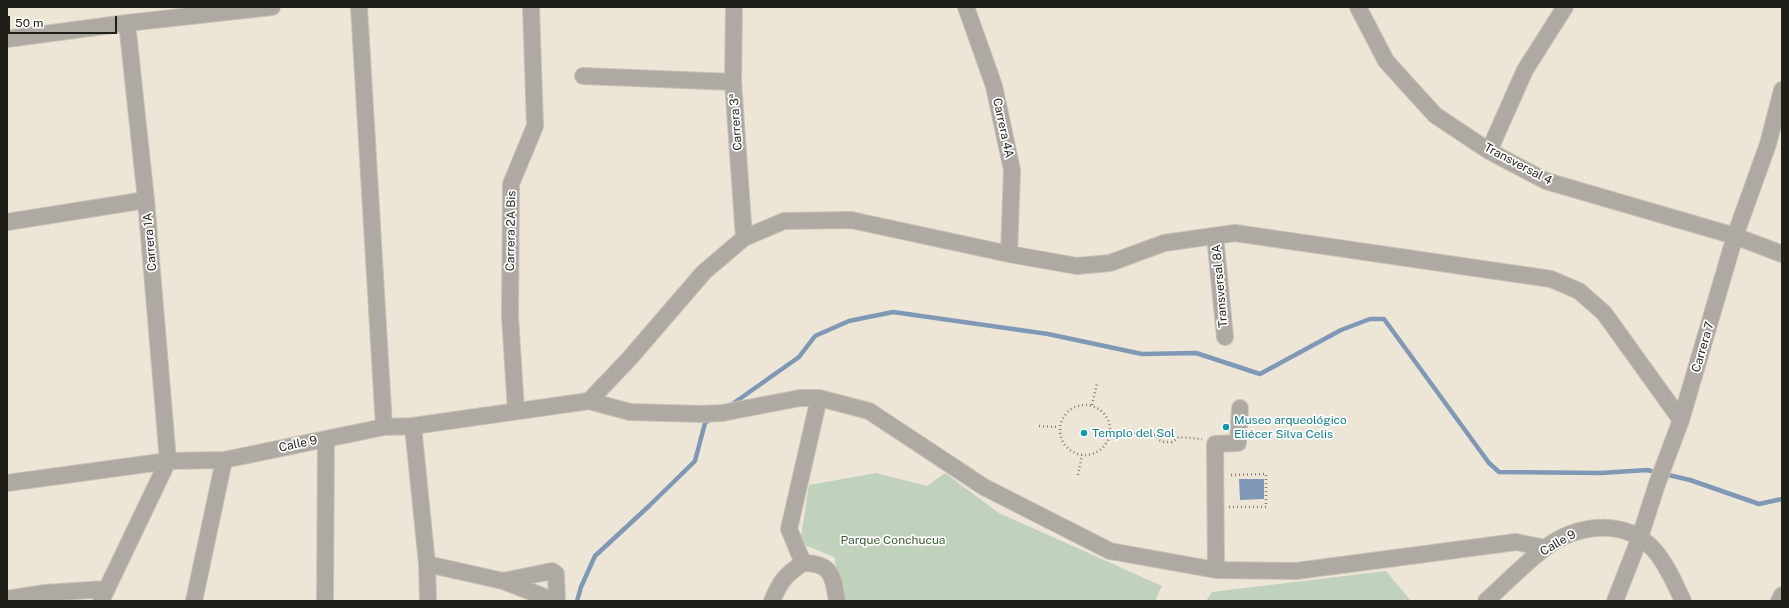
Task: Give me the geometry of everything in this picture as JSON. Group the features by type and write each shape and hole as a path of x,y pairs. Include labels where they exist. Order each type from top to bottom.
{"street":[{"path":"7,40 127,23 272,7"},
{"path":"358,7 384,427"},
{"name":"Carrera 2A Bis","path":"516,411 510,316 511,184 535,126 531,7"},
{"name":"Carrera 3ª","path":"734,7 733,82 744,238"},
{"name":"Carrera 4A","path":"966,7 994,86 1012,170 1009,254"},
{"name":"Transversal 4","path":"1358,7 1386,61 1435,115 1489,150 1546,181 1735,236 1782,254"},
{"path":"1489,150 1526,70 1565,7"},
{"name":"Carrera 1A","path":"127,23 146,200 168,461"},
{"path":"583,76 733,82"},
{"name":"Carrera 7","path":"1615,601 1640,537 1657,484 1681,420 1735,236 1768,144 1782,90"},
{"path":"7,222 146,200"},
{"path":"1545,548 1516,542 1296,571 1216,570 1110,551 984,487 869,411 819,398 800,398 722,413 701,414 630,412 589,401 629,359 704,272 744,238 784,221 851,220 1009,254 1076,266 1110,263 1164,243 1235,233 1551,279 1579,291 1604,313 1681,420"},
{"name":"Transversal 8A","path":"1215,236 1225,337"},
{"path":"803,563 789,529 819,398"},
{"name":"Calle 9","path":"7,483 168,461 224,460 384,427 413,426 589,401"},
{"path":"1216,570 1215,444 1238,443 1240,408"},
{"path":"413,426 427,564 428,601"},
{"path":"325,601 326,439"},
{"path":"194,601 224,460"},
{"path":"7,600 45,593 103,595 168,461"},
{"name":"Calle 9","path":"1486,601 1545,548 1574,532 1597,527 1618,529 1640,537 1655,551 1672,578 1683,601"},
{"path":"772,601 780,582 792,570 803,563 815,563 827,568 834,580 837,601"},
{"path":"427,564 502,581 556,601 556,574 552,571 502,581"},
{"path":"1779,601 1782,594"}],"path":[{"path":"1092,405 1097,383"},
{"path":"1083,404 1092,405 1100,409 1106,415 1110,432 1108,440 1098,452 1082,455 1067,449 1062,443 1059,435 1059,427 1062,419 1070,409 1083,404"},
{"path":"1040,426 1059,427"},
{"path":"1110,432 1155,435 1164,442 1172,442 1179,437 1206,439 1215,444"},
{"path":"1078,475 1082,455"},
{"path":"1216,475 1266,474 1266,507 1216,507"}],"green space":[{"name":"Parque Conchucua","path":"876,473 927,486 945,473 999,513 1162,586 1156,599 1158,601 844,601 834,557 800,543 809,485"},
{"path":"1386,571 1411,601 1206,601 1212,592"}],"water":[{"path":"1239,479 1264,479 1264,499 1240,500"}],"waterway":[{"path":"731,405 799,357 815,336 849,321 893,312 1048,334 1142,354 1196,353 1260,374 1341,330 1370,319 1384,319 1489,463 1499,472 1601,473 1647,470 1690,480 1759,504 1782,499"},
{"path":"577,601 581,587 595,556 695,461 705,423 712,418"}],"place":[{"name":"Museo arqueológico Eliécer Silva Celis","path":"1226,427"},
{"name":"Templo del Sol","path":"1084,433"}]}
